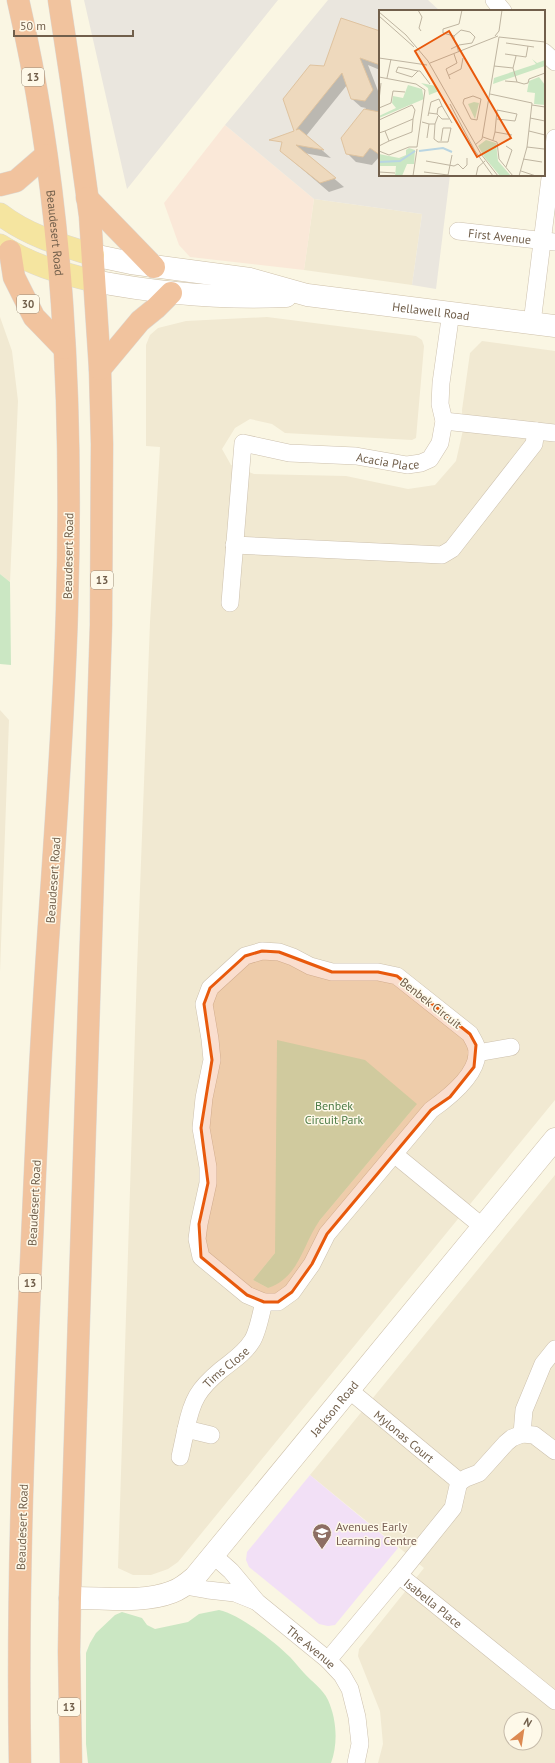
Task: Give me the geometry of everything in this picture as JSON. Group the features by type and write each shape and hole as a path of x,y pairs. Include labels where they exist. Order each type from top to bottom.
{"highway":[{"name":"Beaudesert Road","path":"18,0 46,155 57,243 68,427 67,612 58,804 42,1035 24,1407 18,1666 20,1763"},
{"name":"13","path":"59,0 87,198 93,255 100,369 102,444 101,625 70,1598 69,1652 71,1763"},
{"path":"0,186 16,181 46,155"},
{"path":"87,198 154,267"},
{"name":"30","path":"5,248 14,277 34,317 64,348"},
{"path":"100,369 140,321 156,308 171,292"}],"main road":[{"path":"0,214 23,229 57,243 93,255"},
{"path":"5,248 23,259 59,273 94,281"}],"street":[{"path":"494,0 502,10"},
{"path":"545,53 555,62"},
{"path":"532,323 548,241 551,140"},
{"name":"First Avenue","path":"458,231 548,241"},
{"name":"Hellawell Road","path":"93,255 154,267 250,279 307,295 555,326"},
{"name":"Hellawell Road","path":"94,281 133,289 244,298 307,295"},
{"name":"Acacia Place","path":"234,545 243,443 289,453 356,456 408,464 421,463 430,459 440,443 444,421 440,404 441,383 451,312"},
{"path":"444,421 555,433"},
{"path":"230,604 234,545 442,555 452,549 534,444 536,431"},
{"name":"Benbek Circuit","path":"264,1302 247,1295 201,1257 197,1240 208,1183 208,1166 201,1128 204,1098 212,1060 204,1004 210,988 245,956 262,951 279,952 293,957 310,966 332,972 378,972 397,976 470,1034 476,1045 477,1053"},
{"path":"264,1302 278,1302 292,1292 312,1264 327,1234 431,1110 450,1096 474,1067 477,1053 511,1047"},
{"name":"Jackson Road","path":"70,1598 136,1598 156,1596 172,1592 185,1586 195,1577 555,1139"},
{"path":"394,1154 483,1227"},
{"name":"Tims Close","path":"180,1458 191,1406 199,1392 221,1370 236,1359 253,1340 264,1302"},
{"path":"522,1434 524,1410 543,1364 555,1349"},
{"name":"Mylonas Court","path":"349,1390 460,1482"},
{"path":"186,1430 211,1435"},
{"path":"398,1575 453,1508 460,1482 479,1473 512,1438 522,1434 534,1435 555,1451"},
{"name":"The Avenue","path":"214,1555 231,1571 258,1602 328,1660 345,1680 350,1689 354,1703 360,1744 356,1763"},
{"name":"Isabella Place","path":"328,1660 398,1575 555,1701"},
{"path":"185,1586 235,1593 258,1602"}],"highlighted area":[{"path":"262,951 279,952 332,972 378,972 397,976 470,1034 476,1045 474,1067 450,1097 431,1110 327,1234 312,1264 292,1292 278,1302 264,1302 247,1295 201,1257 199,1224 208,1183 201,1128 212,1060 204,1004 210,988 245,956"}],"shaded area":[{"path":"84,0 278,0 127,189"},
{"path":"328,0 428,0 439,10 379,10 379,176 450,176 436,289 412,285 422,214 314,199 225,125"},
{"path":"225,125 314,199 304,270 190,257 179,245 164,203"},
{"path":"314,199 422,214 412,285 304,270"},
{"path":"0,317 12,351 18,401 10,582 0,574"},
{"path":"267,317 416,336 422,340 424,346 416,438 412,440 285,433 272,424 250,419 235,428 222,449 231,465 254,474 346,476 408,489 435,485 456,461 463,430 462,410 470,353 482,341 555,351 555,1100 178,1562 168,1569 151,1575 133,1575 118,1568 137,969 150,622 160,447 146,446 146,345 150,335 158,328 186,321","holes":["417,1104 320,1220 268,1288 253,1280 275,1253"]},
{"path":"0,710 9,720 0,973"},
{"path":"555,1175 555,1763 378,1763 383,1744 380,1711 358,1656 359,1649 424,1568 310,1475"},
{"name":"Avenues Early Learning Centre","path":"310,1475 398,1548 335,1625 328,1626 319,1624 249,1567 246,1560 247,1552"}],"green space":[{"path":"0,574 10,582 11,665 0,664"},
{"name":"Benbek Circuit Park","path":"277,1040 365,1060 417,1104 320,1220 294,1268 279,1283 268,1288 253,1280 275,1253"},
{"path":"219,1610 246,1623 275,1644 290,1657 323,1692 331,1708 336,1732 335,1748 331,1763 88,1763 86,1744 86,1653 96,1633 115,1615 122,1612 142,1618 147,1625 155,1629 188,1622 199,1614"}],"building":[{"path":"341,18 379,31 379,65 360,58 373,90 365,101 351,99 342,73 296,130 299,129 324,150 296,145 336,178 320,183 280,151 282,142 269,140 294,131 283,99 310,65 324,66"},
{"path":"364,109 379,112 379,154 370,148 363,157 346,154 341,138"}],"place":[{"name":"Avenues Early Learning Centre","path":"322,1550"}]}
